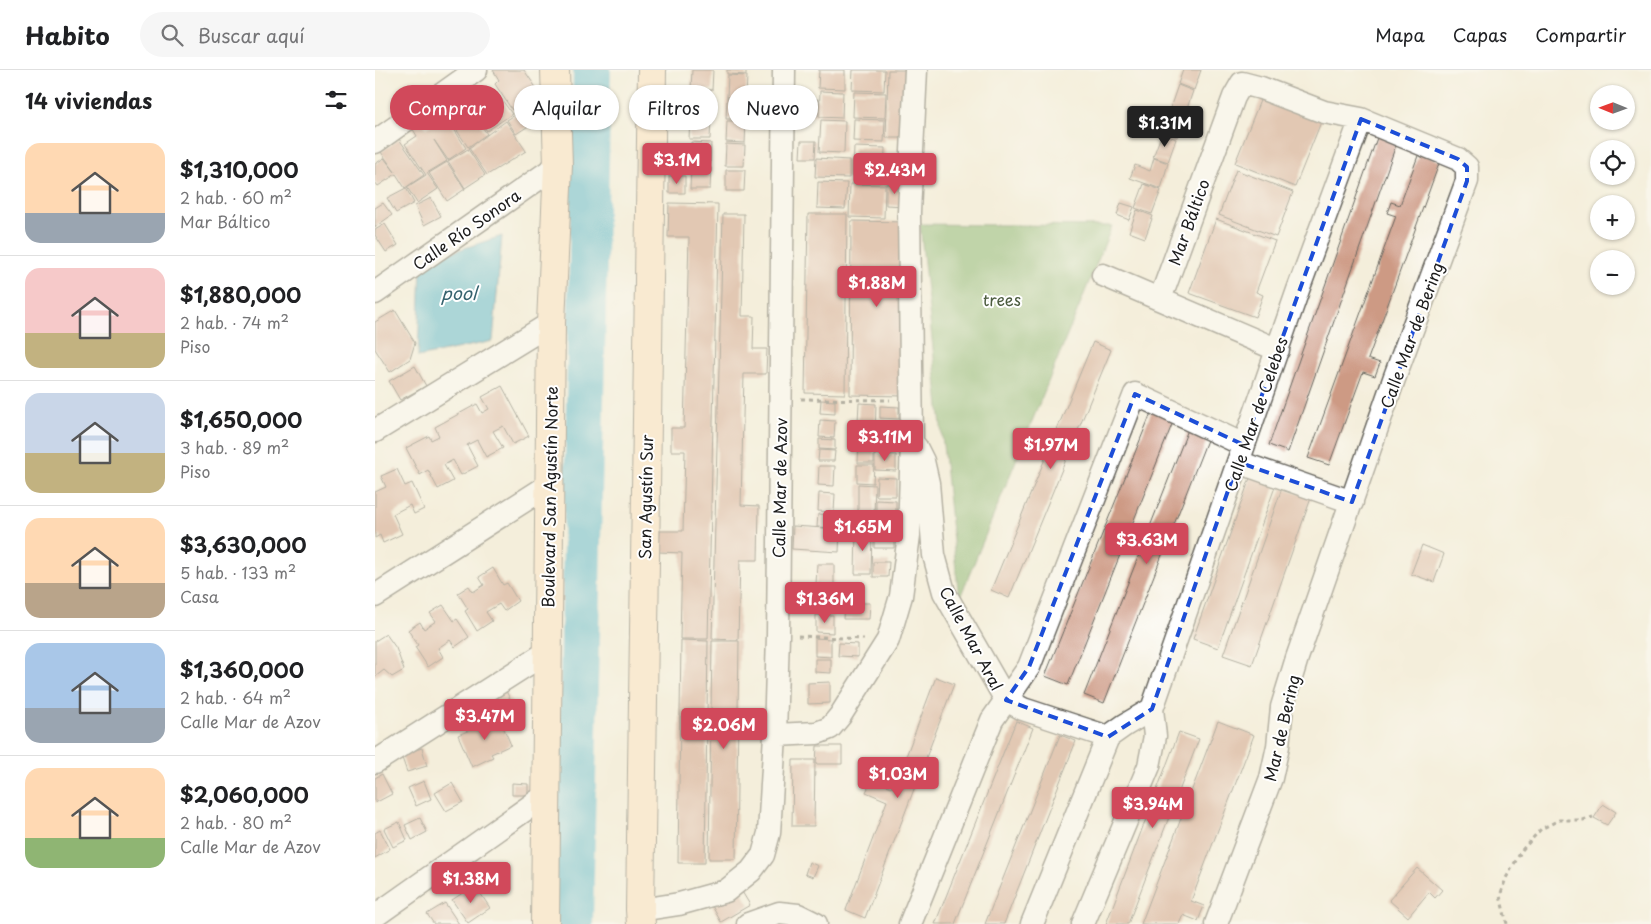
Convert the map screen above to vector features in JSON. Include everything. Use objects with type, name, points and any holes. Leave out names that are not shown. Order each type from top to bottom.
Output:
[{"type":"main road","name":"Boulevard San Agustín Norte","points":[[545,924],[551,323],[558,165],[555,70]]},
{"type":"main road","name":"San Agustín Sur","points":[[641,917],[652,70]]},
{"type":"street","points":[[375,142],[476,70]]},
{"type":"street","name":"Calle Mar de Azov","points":[[641,917],[726,891],[751,871],[763,856],[769,833],[778,635],[784,70]]},
{"type":"street","points":[[775,734],[817,733],[831,728],[888,640],[901,596],[909,534],[912,440],[909,212],[916,70]]},
{"type":"street","name":"Mar Báltico","points":[[1159,298],[1234,97],[1242,83],[1261,88],[1324,112],[1361,119],[1458,158],[1467,167]]},
{"type":"street","name":"Calle Mar de Celebes","points":[[1083,924],[1149,766],[1155,736],[1152,709],[1298,290],[1361,119]]},
{"type":"street","name":"Calle Río Sonora","points":[[375,293],[558,165]]},
{"type":"street","name":"Calle Mar de Bering","points":[[1352,502],[1394,379],[1467,181],[1467,167]]},
{"type":"street","points":[[1103,275],[1277,350]]},
{"type":"street","points":[[375,431],[551,323]]},
{"type":"street","points":[[910,924],[992,720],[1029,667],[1135,394],[1241,453],[1352,502]]},
{"type":"street","name":"Calle Mar Aral","points":[[912,440],[923,461],[928,483],[934,555],[944,592],[1006,700],[1023,709],[1108,737]]},
{"type":"street","points":[[375,596],[549,484]]},
{"type":"street","name":"Mar de Bering","points":[[1216,924],[1271,778],[1278,746],[1282,707],[1297,658],[1352,502]]},
{"type":"street","points":[[375,762],[547,652]]},
{"type":"street","points":[[1032,924],[1108,737],[1152,709]]},
{"type":"street","points":[[375,916],[546,795]]},
{"type":"street","points":[[748,924],[779,913],[798,914],[816,924]]},
{"type":"path","points":[[780,398],[911,400]]},
{"type":"path","points":[[778,635],[888,640]]},
{"type":"path","points":[[1507,924],[1500,896],[1506,878],[1522,850],[1541,829],[1559,820],[1583,820],[1593,817]]},
{"type":"highlighted area","points":[[1361,119],[1458,159],[1467,167],[1467,181],[1352,502],[1238,462],[1152,709],[1108,737],[1006,700],[1029,667],[1135,394],[1244,445]]},
{"type":"green space","name":"trees","points":[[920,224],[1112,226],[959,600],[959,599]]},
{"type":"water","name":"pool","points":[[502,236],[493,341],[418,357],[421,262]]},
{"type":"building","points":[[493,70],[524,70],[534,85],[514,85],[514,109],[512,110],[504,98],[504,85],[495,84],[499,80]]},
{"type":"building","points":[[692,70],[713,70],[712,85],[691,85]]},
{"type":"building","points":[[727,70],[746,70],[746,75],[727,74]]},
{"type":"building","points":[[819,70],[845,70],[845,89],[818,88]]},
{"type":"building","points":[[853,70],[885,70],[884,91],[852,90]]},
{"type":"building","points":[[888,70],[907,70],[904,138],[886,138]]},
{"type":"building","points":[[1183,70],[1201,70],[1194,90],[1178,84]]},
{"type":"building","points":[[728,75],[747,76],[747,85],[728,85],[727,97]]},
{"type":"building","points":[[1178,85],[1193,91],[1184,117],[1169,111]]},
{"type":"building","points":[[820,91],[843,92],[842,118],[819,117]]},
{"type":"building","points":[[854,92],[886,93],[885,118],[853,117]]},
{"type":"building","points":[[1263,93],[1323,117],[1295,187],[1235,163]]},
{"type":"building","points":[[727,97],[728,97],[728,119],[726,119]]},
{"type":"building","points":[[504,103],[512,114],[504,119]]},
{"type":"building","points":[[1169,112],[1183,118],[1177,137],[1162,132]]},
{"type":"building","points":[[514,116],[514,130],[522,130],[516,134],[507,120]]},
{"type":"building","points":[[854,119],[885,120],[884,142],[853,141]]},
{"type":"building","points":[[821,120],[845,121],[844,153],[819,152]]},
{"type":"building","points":[[506,121],[526,151],[487,175],[469,148],[494,130],[504,130],[504,122]]},
{"type":"building","points":[[727,121],[728,130],[746,130],[745,143],[726,142]]},
{"type":"building","points":[[413,130],[455,130],[466,148],[448,160],[434,140],[447,161],[427,173],[438,189],[417,203],[407,187],[426,175],[405,144],[417,136]]},
{"type":"building","points":[[457,130],[484,130],[487,134],[468,147]]},
{"type":"building","points":[[689,130],[710,130],[710,139],[689,139]]},
{"type":"building","points":[[1162,133],[1176,139],[1168,162],[1153,157]]},
{"type":"building","points":[[1378,135],[1397,142],[1288,452],[1269,445]]},
{"type":"building","points":[[399,139],[424,175],[405,188],[396,174],[378,186],[375,182],[375,164],[384,158],[395,172],[381,152]]},
{"type":"building","points":[[801,141],[816,141],[815,158],[800,158]]},
{"type":"building","points":[[691,142],[711,143],[710,164],[690,163]]},
{"type":"building","points":[[726,144],[745,145],[744,166],[725,166]]},
{"type":"building","points":[[854,147],[885,148],[884,178],[853,176]]},
{"type":"building","points":[[468,149],[485,175],[465,188],[448,161]]},
{"type":"building","points":[[1419,153],[1440,161],[1368,359],[1380,363],[1375,376],[1363,372],[1329,465],[1308,458],[1396,216],[1387,213],[1391,202],[1400,205]]},
{"type":"building","points":[[816,158],[849,160],[849,178],[815,177]]},
{"type":"building","points":[[1154,158],[1168,163],[1161,189],[1130,178],[1135,165],[1150,171]]},
{"type":"building","points":[[447,162],[465,189],[447,201],[429,173]]},
{"type":"building","points":[[691,167],[711,168],[710,189],[690,189]]},
{"type":"building","points":[[726,170],[745,170],[744,191],[726,191]]},
{"type":"building","points":[[1236,170],[1293,192],[1276,237],[1219,215]]},
{"type":"building","points":[[669,176],[685,176],[685,193],[669,193]]},
{"type":"building","points":[[818,182],[847,183],[845,209],[817,208]]},
{"type":"building","points":[[850,184],[885,185],[884,218],[849,217]]},
{"type":"building","points":[[886,184],[904,184],[904,206],[886,205]]},
{"type":"building","points":[[1144,184],[1161,190],[1152,214],[1135,208]]},
{"type":"building","points":[[406,188],[414,203],[396,213],[387,198]]},
{"type":"building","points":[[431,198],[441,216],[424,225],[415,206]]},
{"type":"building","points":[[383,203],[392,215],[375,227],[375,208]]},
{"type":"building","points":[[669,203],[718,204],[708,639],[680,639],[682,553],[659,552],[660,531],[683,531],[685,451],[671,451],[671,428],[684,428],[689,237],[668,237]]},
{"type":"building","points":[[1121,203],[1134,207],[1129,220],[1117,215]]},
{"type":"building","points":[[1137,210],[1153,216],[1145,238],[1129,232]]},
{"type":"building","points":[[723,214],[744,214],[742,316],[754,316],[753,349],[767,349],[766,374],[744,374],[741,505],[759,506],[758,560],[740,560],[738,640],[712,639]]},
{"type":"building","points":[[808,214],[847,214],[845,394],[805,393]]},
{"type":"building","points":[[1216,219],[1275,241],[1256,292],[1263,295],[1255,317],[1189,293]]},
{"type":"building","points":[[851,221],[905,222],[904,396],[850,395]]},
{"type":"building","points":[[385,224],[398,245],[386,252],[375,235],[375,230]]},
{"type":"building","points":[[395,310],[415,343],[410,359],[390,372],[375,349],[375,322]]},
{"type":"building","points":[[1093,342],[1111,350],[1009,598],[991,590]]},
{"type":"building","points":[[415,366],[426,386],[400,400],[389,381]]},
{"type":"building","points":[[502,386],[529,436],[513,444],[503,426],[493,431],[503,448],[486,457],[477,440],[467,445],[478,466],[461,475],[453,460],[444,465],[453,481],[438,489],[428,470],[420,475],[406,448],[429,436],[431,440],[439,436],[435,427],[477,404],[482,413],[489,409],[482,397]]},
{"type":"building","points":[[821,400],[835,401],[835,414],[820,413]]},
{"type":"building","points":[[859,403],[876,404],[875,440],[857,439]]},
{"type":"building","points":[[880,406],[899,407],[899,419],[880,418]]},
{"type":"building","points":[[1153,408],[1175,417],[1068,685],[1045,676]]},
{"type":"building","points":[[820,420],[835,421],[834,438],[819,437]]},
{"type":"building","points":[[878,426],[897,427],[897,440],[877,439]]},
{"type":"building","points":[[1189,427],[1209,435],[1104,703],[1084,695]]},
{"type":"building","points":[[819,439],[835,440],[835,450],[819,449]]},
{"type":"building","points":[[859,442],[874,443],[874,463],[858,463]]},
{"type":"building","points":[[819,450],[835,451],[834,461],[818,461]]},
{"type":"building","points":[[875,454],[896,455],[896,471],[875,470]]},
{"type":"building","points":[[857,465],[874,465],[873,483],[857,482]]},
{"type":"building","points":[[819,466],[835,466],[834,486],[818,485]]},
{"type":"building","points":[[397,469],[405,486],[412,483],[424,509],[414,514],[410,505],[393,514],[402,534],[383,543],[380,535],[375,538],[375,492],[386,487],[381,476]]},
{"type":"building","points":[[1251,475],[1276,484],[1218,648],[1193,639]]},
{"type":"building","points":[[877,477],[896,478],[896,496],[876,496]]},
{"type":"building","points":[[858,484],[875,485],[874,515],[858,515]]},
{"type":"building","points":[[1282,488],[1311,498],[1252,665],[1223,655]]},
{"type":"building","points":[[819,493],[835,494],[834,512],[818,511]]},
{"type":"building","points":[[876,500],[896,501],[896,517],[876,517]]},
{"type":"building","points":[[818,514],[833,515],[833,528],[817,527]]},
{"type":"building","points":[[793,526],[840,529],[839,552],[792,549]]},
{"type":"building","points":[[856,529],[872,530],[871,574],[855,574]]},
{"type":"building","points":[[874,529],[894,530],[894,548],[874,548]]},
{"type":"building","points":[[1422,545],[1444,554],[1434,582],[1411,574]]},
{"type":"building","points":[[873,562],[889,562],[888,577],[873,577]]},
{"type":"building","points":[[817,564],[834,564],[834,585],[816,584]]},
{"type":"building","points":[[493,568],[503,585],[507,583],[518,601],[504,611],[499,604],[486,612],[492,621],[477,631],[465,611],[468,609],[458,593],[469,586],[473,592],[484,585],[479,577]]},
{"type":"building","points":[[816,590],[834,590],[833,609],[816,609]]},
{"type":"building","points":[[844,603],[870,603],[869,619],[843,619]]},
{"type":"building","points":[[443,605],[454,621],[457,619],[469,637],[455,647],[450,640],[438,648],[443,657],[428,667],[415,647],[418,645],[408,630],[420,622],[424,629],[436,621],[430,613]]},
{"type":"building","points":[[816,615],[833,615],[833,633],[816,632]]},
{"type":"building","points":[[386,634],[396,648],[404,670],[392,677],[384,670],[375,677],[375,641]]},
{"type":"building","points":[[815,638],[831,639],[831,657],[815,656]]},
{"type":"building","points":[[681,640],[708,641],[705,863],[678,863]]},
{"type":"building","points":[[712,641],[739,641],[736,859],[709,859]]},
{"type":"building","points":[[839,643],[858,644],[858,657],[838,656]]},
{"type":"building","points":[[815,659],[831,659],[831,673],[815,672]]},
{"type":"building","points":[[936,677],[954,684],[865,918],[846,910],[887,801],[866,792],[872,780],[894,788]]},
{"type":"building","points":[[830,682],[830,703],[808,704],[808,683]]},
{"type":"building","points":[[506,691],[514,707],[499,714],[492,699]]},
{"type":"building","points":[[498,715],[511,745],[491,754],[493,757],[472,767],[458,735],[480,726],[479,724]]},
{"type":"building","points":[[1016,721],[1033,728],[955,924],[935,924]]},
{"type":"building","points":[[1218,721],[1254,735],[1191,901],[1204,906],[1198,921],[1183,915],[1179,924],[1141,924]]},
{"type":"building","points":[[1179,732],[1199,739],[1128,924],[1106,924]]},
{"type":"building","points":[[1060,735],[1076,741],[1004,924],[985,924]]},
{"type":"building","points":[[817,746],[842,746],[842,764],[816,764]]},
{"type":"building","points":[[422,748],[427,766],[407,772],[401,755]]},
{"type":"building","points":[[793,760],[815,760],[814,826],[792,826]]},
{"type":"building","points":[[382,774],[392,794],[375,803],[375,778]]},
{"type":"building","points":[[424,781],[431,799],[416,806],[408,788]]},
{"type":"building","points":[[452,783],[463,802],[446,811],[435,793]]},
{"type":"building","points":[[512,783],[528,784],[528,795],[512,795]]},
{"type":"building","points":[[1603,804],[1616,812],[1607,825],[1594,818]]},
{"type":"building","points":[[420,818],[427,832],[412,840],[405,825]]},
{"type":"building","points":[[399,822],[407,840],[393,847],[384,829]]},
{"type":"building","points":[[380,830],[390,849],[375,858],[375,833]]},
{"type":"building","points":[[809,862],[818,866],[813,877],[805,874]]},
{"type":"building","points":[[1417,868],[1442,890],[1435,898],[1429,892],[1408,917],[1389,900]]},
{"type":"building","points":[[475,885],[490,908],[468,923],[452,900]]},
{"type":"building","points":[[741,890],[750,905],[721,922],[712,906]]},
{"type":"building","points":[[445,903],[459,924],[434,924],[427,914]]},
{"type":"waterway","points":[[574,924],[592,70]]}]
